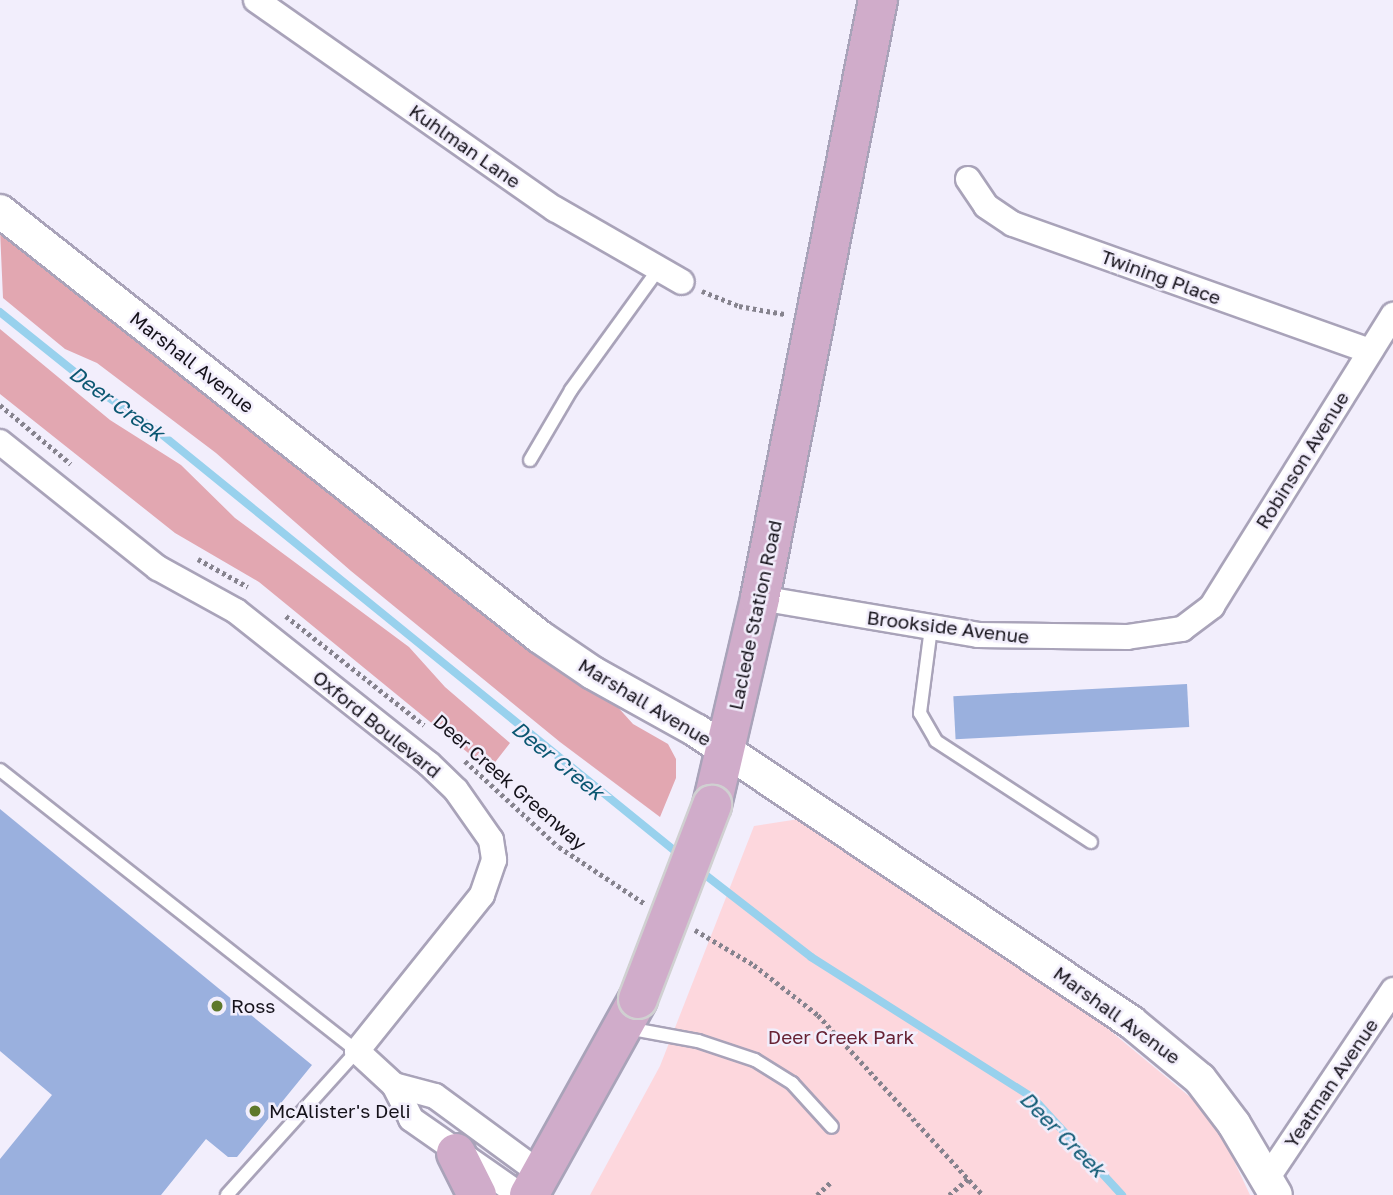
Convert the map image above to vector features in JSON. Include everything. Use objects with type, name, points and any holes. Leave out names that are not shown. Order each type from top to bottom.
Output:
[{"type":"main road","name":"Laclede Station Road","points":[[530,1188],[630,1013],[712,805],[760,598],[812,319],[878,0]]},
{"type":"main road","points":[[456,1153],[477,1195]]},
{"type":"street","name":"Kuhlman Lane","points":[[256,0],[555,209],[682,282]]},
{"type":"street","name":"Twining Place","points":[[968,179],[986,206],[1013,223],[1369,351]]},
{"type":"street","name":"Marshall Avenue","points":[[0,211],[540,636],[726,751],[1075,983],[1176,1057],[1200,1079],[1272,1186]]},
{"type":"street","name":"Robinson Avenue","points":[[1212,606],[1393,315]]},
{"type":"street","name":"Oxford Boulevard","points":[[0,442],[158,568],[236,611],[429,764],[456,790],[491,840],[494,860],[482,895],[357,1051]]},
{"type":"street","name":"Brookside Avenue","points":[[760,598],[930,628],[1043,639],[1127,637],[1182,629],[1212,606]]},
{"type":"street","name":"Yeatman Avenue","points":[[1272,1186],[1390,999]]},
{"type":"street","points":[[357,1051],[394,1085],[411,1119],[456,1153],[530,1188]]},
{"type":"street","points":[[394,1085],[435,1096],[530,1188]]},
{"type":"lane","points":[[530,460],[571,390],[658,270]]},
{"type":"lane","points":[[930,628],[920,713],[936,741],[1091,842]]},
{"type":"lane","points":[[0,770],[357,1051],[227,1195]]},
{"type":"lane","points":[[630,1013],[698,1041],[755,1060],[792,1083],[832,1127]]},
{"type":"path","points":[[682,282],[739,306],[812,319]]},
{"type":"path","points":[[0,405],[79,470]]},
{"type":"path","points":[[190,555],[250,588]]},
{"type":"path","name":"Deer Creek Greenway","points":[[281,612],[428,729]]},
{"type":"path","name":"Deer Creek Greenway","points":[[458,755],[559,847],[600,878],[654,909]]},
{"type":"path","points":[[691,928],[746,959],[818,1015],[984,1195]]},
{"type":"path","points":[[949,1195],[969,1178]]},
{"type":"path","points":[[817,1195],[830,1183]]},
{"type":"green space","name":"Deer Creek Park","points":[[799,819],[1078,1004],[1213,1116],[1250,1195],[590,1195],[660,1066],[754,826]]},
{"type":"shaded area","points":[[0,230],[615,704],[633,724],[668,744],[676,759],[676,778],[660,817],[560,742],[351,571],[216,453],[97,363],[65,349],[3,298]]},
{"type":"shaded area","points":[[0,329],[110,420],[181,465],[235,518],[409,647],[445,687],[510,743],[489,770],[259,582],[175,533],[0,394]]},
{"type":"building","points":[[1187,684],[1189,727],[956,739],[953,696]]},
{"type":"building","points":[[0,809],[312,1065],[237,1157],[228,1157],[206,1139],[161,1195],[0,1195],[0,1159],[52,1095],[0,1051]]},
{"type":"waterway","name":"Deer Creek","points":[[0,312],[92,386],[160,433],[681,856]]},
{"type":"waterway","name":"Deer Creek","points":[[699,870],[811,957],[1033,1098],[1122,1195]]},
{"type":"place","name":"Ross","points":[[217,1006]]},
{"type":"place","name":"McAlister's Deli","points":[[255,1111]]}]
